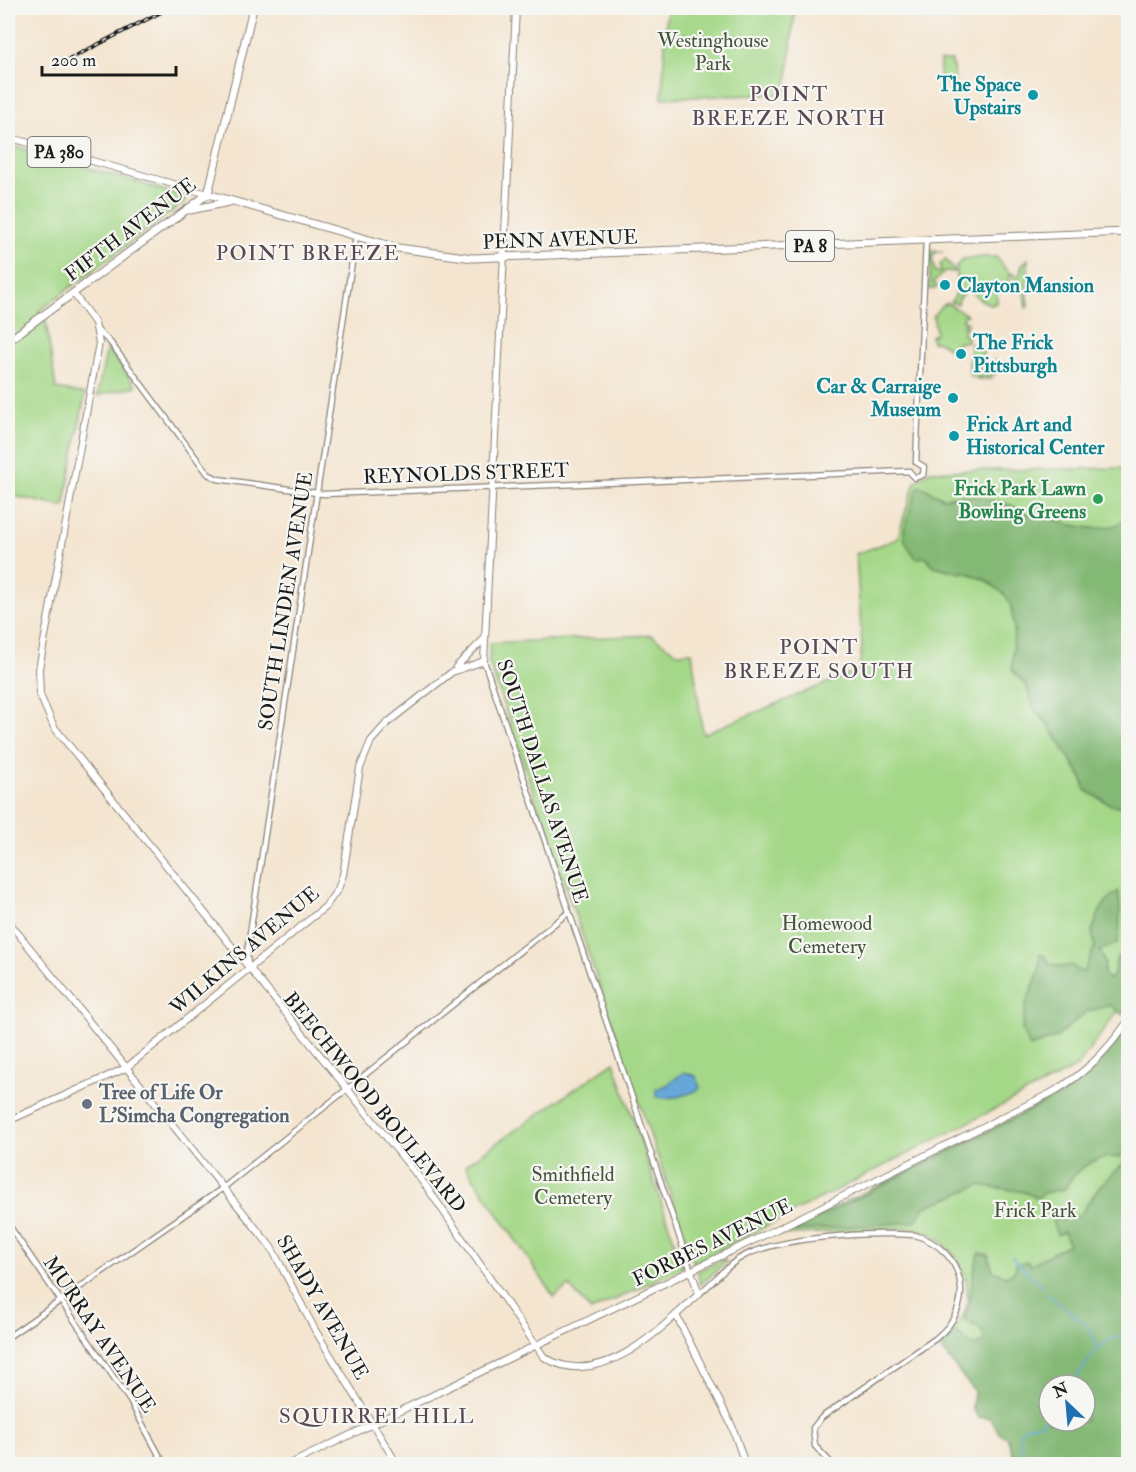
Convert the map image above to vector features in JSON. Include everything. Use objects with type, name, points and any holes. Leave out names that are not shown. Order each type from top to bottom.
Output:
[{"type":"highway","name":"FIFTH AVENUE","points":[[8,341],[208,194],[252,8]]},
{"type":"highway","name":"PENN AVENUE","points":[[208,194],[356,236],[433,255],[504,258],[1128,232]]},
{"type":"highway","points":[[182,213],[234,202]]},
{"type":"main road","name":"SOUTH DALLAS AVENUE","points":[[484,661],[516,8]]},
{"type":"main road","name":"PENN AVENUE","points":[[8,137],[208,194]]},
{"type":"main road","points":[[73,293],[98,331]]},
{"type":"main road","name":"BEECHWOOD BOULEVARD","points":[[98,331],[99,348],[39,669],[40,695],[54,727],[426,1186],[544,1357],[566,1368],[594,1366],[647,1340],[699,1294]]},
{"type":"main road","points":[[452,672],[485,638]]},
{"type":"main road","name":"WILKINS AVENUE","points":[[8,1121],[126,1068],[329,903],[343,875],[360,768],[367,747],[379,730],[452,672],[484,661]]},
{"type":"main road","name":"SHADY AVENUE","points":[[8,921],[271,1247],[315,1330],[397,1464]]},
{"type":"main road","name":"FORBES AVENUE","points":[[290,1464],[691,1271],[1071,1082],[1101,1056],[1128,1021]]},
{"type":"main road","name":"SOUTH DALLAS AVENUE","points":[[691,1271],[699,1294]]},
{"type":"main road","points":[[676,1315],[732,1426],[745,1464]]},
{"type":"street","name":"SOUTH LINDEN AVENUE","points":[[249,970],[247,953],[356,236]]},
{"type":"street","points":[[916,462],[926,241]]},
{"type":"street","name":"REYNOLDS STREET","points":[[98,331],[110,342],[208,474],[218,479],[317,494],[909,471]]},
{"type":"street","points":[[916,462],[924,467],[923,475],[915,478],[909,471],[910,465],[916,462]]},
{"type":"street","name":"SOUTH DALLAS AVENUE","points":[[484,661],[691,1271]]},
{"type":"street","points":[[8,1337],[223,1188],[568,912]]},
{"type":"street","name":"MURRAY AVENUE","points":[[8,1224],[130,1401],[164,1464]]},
{"type":"street","name":"BEECHWOOD BOULEVARD","points":[[699,1294],[738,1260],[762,1248],[786,1242],[897,1233],[915,1234],[931,1240],[951,1258],[958,1276],[961,1301],[949,1326],[935,1339],[822,1417],[813,1428],[815,1446],[832,1464]]},
{"type":"green space","name":"Westinghouse Park","points":[[667,8],[795,8],[786,94],[662,98]]},
{"type":"green space","points":[[940,61],[952,61],[955,82],[939,83]]},
{"type":"green space","points":[[8,144],[183,196],[186,201],[39,311],[46,321],[56,389],[85,394],[64,507],[14,496],[8,518]]},
{"type":"green space","points":[[931,251],[943,252],[937,252],[932,257],[935,272],[941,272],[940,265],[945,259],[955,272],[945,271],[933,283],[937,286],[935,289],[929,289]]},
{"type":"green space","points":[[996,257],[1009,273],[1008,284],[996,291],[997,302],[992,305],[979,299],[967,288],[959,298],[958,304],[951,302],[956,294],[956,267],[963,259]]},
{"type":"green space","points":[[1028,259],[1028,306],[1026,308],[1023,285],[1016,284],[1010,275],[1011,273],[1019,277],[1022,265]]},
{"type":"green space","points":[[947,303],[967,315],[963,320],[968,323],[962,325],[967,327],[963,330],[963,335],[967,335],[967,341],[956,343],[952,350],[937,341],[932,342],[931,336],[936,333],[933,316],[940,307]]},
{"type":"green space","points":[[970,344],[984,352],[979,360],[979,370],[991,370],[995,359],[995,375],[986,376],[993,379],[976,379],[983,377],[972,377],[969,373]]},
{"type":"green space","points":[[107,348],[136,386],[97,396]]},
{"type":"green space","name":"Homewood Cemetery","points":[[1128,468],[1128,997],[1077,1067],[694,1263],[489,662],[490,643],[651,635],[677,653],[692,652],[703,734],[859,670],[862,645],[856,554],[897,539],[915,482],[930,471]]},
{"type":"green space","points":[[921,486],[943,498],[962,495],[983,498],[1011,505],[1029,515],[1037,510],[1057,521],[1083,527],[1109,527],[1128,517],[1128,807],[1111,805],[1085,790],[1082,778],[1048,724],[1035,711],[1026,685],[1012,670],[1014,628],[1011,606],[1005,595],[986,580],[965,572],[960,573],[934,566],[926,557],[916,558],[909,548],[904,538],[904,530],[918,487]]},
{"type":"green space","points":[[1118,891],[1120,916],[1118,942],[1100,951],[1105,964],[1104,975],[1108,979],[1113,977],[1117,957],[1121,957],[1128,949],[1128,1007],[1123,1015],[1110,1005],[1086,1012],[1057,1037],[1030,1047],[1022,1029],[1026,1004],[1039,971],[1040,954],[1045,956],[1050,964],[1062,967],[1071,965],[1083,973],[1095,946],[1092,932],[1098,915],[1108,900]]},
{"type":"green space","name":"Frick Park","points":[[1128,1026],[1128,1464],[1025,1454],[970,1380],[939,1344],[953,1331],[964,1315],[967,1289],[960,1265],[945,1244],[935,1237],[911,1228],[779,1235],[1086,1081]]},
{"type":"green space","points":[[1128,1029],[1128,1150],[1119,1158],[1103,1158],[1088,1164],[1074,1175],[1065,1189],[1044,1193],[1038,1198],[1024,1192],[980,1185],[925,1207],[915,1222],[793,1231],[1068,1091],[1086,1078]]},
{"type":"green space","name":"Smithfield Cemetery","points":[[614,1062],[683,1267],[591,1311],[569,1286],[554,1297],[465,1165]]},
{"type":"green space","points":[[1128,1159],[1128,1464],[1009,1464],[1015,1459],[1007,1437],[1000,1434],[990,1418],[978,1417],[972,1408],[974,1391],[939,1346],[956,1332],[975,1346],[985,1341],[981,1330],[964,1319],[975,1265],[980,1253],[988,1255],[993,1271],[1006,1276],[1015,1271],[1016,1264],[1027,1261],[1030,1265],[1069,1244],[1064,1232],[1057,1235],[1052,1221],[1080,1215],[1099,1187]]},
{"type":"green space","points":[[724,1259],[726,1262],[700,1285],[698,1271]]},
{"type":"water","points":[[684,1072],[696,1076],[700,1088],[678,1097],[656,1096],[656,1089],[667,1085]]},
{"type":"waterway","points":[[1012,1256],[1043,1288]]},
{"type":"waterway","points":[[1047,1294],[1089,1327],[1097,1347]]},
{"type":"waterway","points":[[1079,1373],[1103,1344],[1118,1338],[1128,1338]]},
{"type":"waterway","points":[[1023,1464],[1020,1432],[1027,1426],[1037,1424]]},
{"type":"railway","points":[[56,66],[169,8]]},
{"type":"place","name":"The Space Upstairs","points":[[1033,95]]},
{"type":"place","name":"Clayton Mansion","points":[[945,285]]},
{"type":"place","name":"The Frick Pittsburgh","points":[[961,354]]},
{"type":"place","name":"Car & Carraige Museum","points":[[953,398]]},
{"type":"place","name":"Frick Art and Historical Center","points":[[954,436]]},
{"type":"place","name":"Frick Park Lawn Bowling Greens","points":[[1098,499]]},
{"type":"place","name":"Tree of Life Or L'Simcha Congregation","points":[[87,1104]]},
{"type":"district","name":"POINT BREEZE NORTH","points":[[789,106]]},
{"type":"district","name":"POINT BREEZE","points":[[308,253]]},
{"type":"district","name":"POINT BREEZE SOUTH","points":[[819,659]]},
{"type":"district","name":"SQUIRREL HILL","points":[[377,1416]]}]
